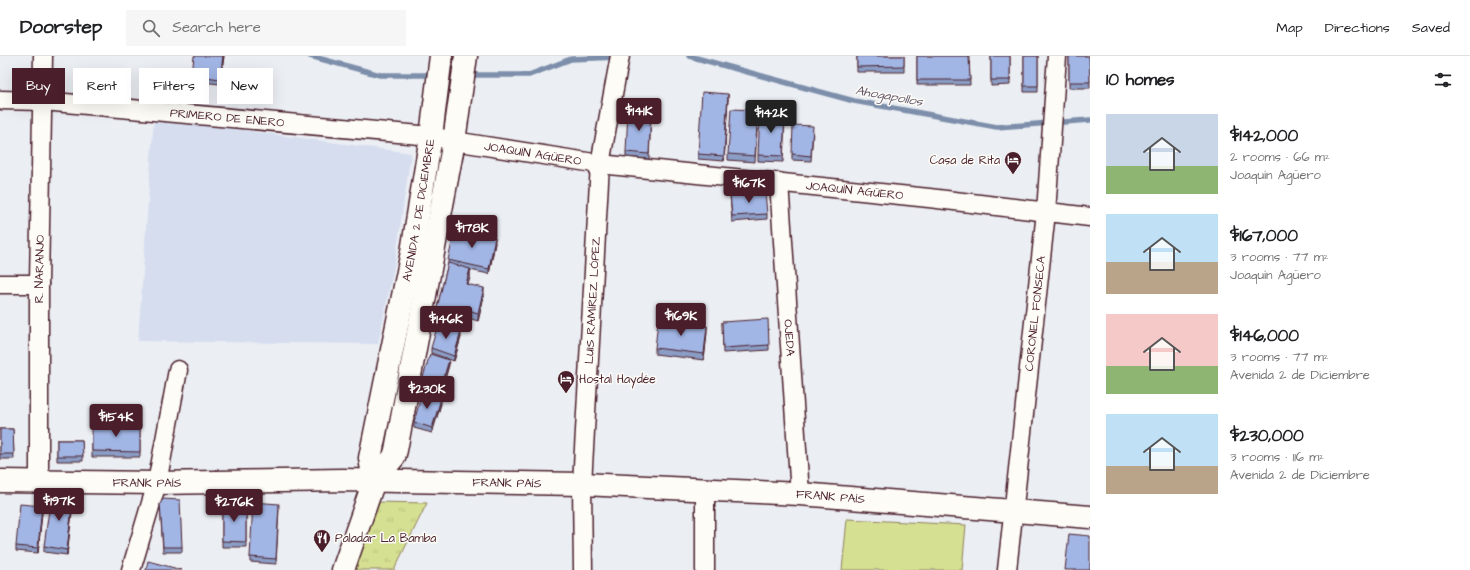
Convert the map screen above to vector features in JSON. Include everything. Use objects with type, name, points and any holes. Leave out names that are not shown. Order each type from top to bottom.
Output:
[{"type":"main road","name":"AVENIDA 2 DE DICIEMBRE","points":[[374,481],[370,458],[412,252],[432,130],[442,56]]},
{"type":"main road","name":"AVENIDA 2 DE DICIEMBRE","points":[[343,570],[374,481],[394,457],[433,257],[455,134],[466,56]]},
{"type":"main road","points":[[394,457],[398,470],[405,481]]},
{"type":"main road","points":[[342,480],[361,472],[370,458]]},
{"type":"main road","name":"FRANK PAÍS","points":[[0,481],[157,483],[342,480],[582,484],[800,494],[1090,517]]},
{"type":"street","name":"R. NARANJO","points":[[43,56],[43,68]]},
{"type":"street","name":"CORONEL FONSECA","points":[[1007,570],[1046,212],[1057,56]]},
{"type":"street","name":"LUIS RAMÍREZ LÓPEZ","points":[[583,570],[582,484],[600,164],[619,61]]},
{"type":"street","name":"PRIMERO DE ENERO","points":[[0,100],[12,100]]},
{"type":"street","name":"PRIMERO DE ENERO","points":[[65,103],[432,130],[455,134]]},
{"type":"street","name":"R. NARANJO","points":[[39,482],[39,284],[43,104]]},
{"type":"street","name":"JOAQUÍN AGÜERO","points":[[455,134],[600,164],[779,182],[1090,217]]},
{"type":"street","name":"OJEDA","points":[[779,182],[800,494]]},
{"type":"street","points":[[0,284],[39,284]]},
{"type":"street","points":[[131,570],[157,483],[178,370]]},
{"type":"street","points":[[705,489],[705,570]]},
{"type":"shaded area","points":[[154,118],[411,153],[395,262],[378,344],[138,341]]},
{"type":"green space","points":[[375,502],[427,503],[394,570],[354,570]]},
{"type":"green space","points":[[847,519],[966,525],[962,570],[842,570]]},
{"type":"building","points":[[194,56],[223,56],[221,68],[217,68],[217,79],[209,77],[209,68],[193,68]]},
{"type":"building","points":[[857,56],[904,56],[904,66],[857,67]]},
{"type":"building","points":[[917,56],[969,56],[970,80],[917,80]]},
{"type":"building","points":[[991,56],[1010,56],[1010,80],[991,80]]},
{"type":"building","points":[[1024,56],[1038,56],[1038,86],[1024,86]]},
{"type":"building","points":[[1069,56],[1089,56],[1090,82],[1069,82]]},
{"type":"building","points":[[702,92],[728,94],[724,156],[698,154]]},
{"type":"building","points":[[731,109],[758,110],[755,156],[728,154]]},
{"type":"building","points":[[628,110],[651,111],[649,154],[626,152]]},
{"type":"building","points":[[760,112],[785,114],[783,156],[758,155]]},
{"type":"building","points":[[793,125],[813,126],[811,156],[792,154]]},
{"type":"building","points":[[765,191],[767,214],[732,216],[730,194]]},
{"type":"building","points":[[455,229],[495,237],[489,269],[448,260]]},
{"type":"building","points":[[448,263],[470,269],[466,284],[484,288],[478,313],[465,309],[463,319],[436,312]]},
{"type":"building","points":[[768,319],[769,345],[723,348],[722,322]]},
{"type":"building","points":[[658,321],[707,326],[704,354],[655,348]]},
{"type":"building","points":[[438,324],[461,332],[454,356],[431,348]]},
{"type":"building","points":[[430,354],[449,360],[440,390],[421,384]]},
{"type":"building","points":[[422,393],[441,399],[432,428],[414,422]]},
{"type":"building","points":[[92,423],[140,424],[140,452],[92,451]]},
{"type":"building","points":[[0,429],[13,429],[14,454],[0,454]]},
{"type":"building","points":[[57,440],[82,440],[83,456],[57,456]]},
{"type":"building","points":[[51,495],[73,498],[67,550],[44,546]]},
{"type":"building","points":[[163,499],[180,500],[182,547],[163,547],[160,504]]},
{"type":"building","points":[[253,502],[279,504],[276,559],[250,557]]},
{"type":"building","points":[[20,504],[42,506],[38,548],[16,546]]},
{"type":"building","points":[[222,504],[246,504],[246,542],[222,541]]},
{"type":"building","points":[[1069,534],[1090,536],[1090,570],[1065,570]]},
{"type":"building","points":[[148,561],[182,570],[146,570]]},
{"type":"waterway","name":"Ahogapollos","points":[[310,56],[380,75],[435,75]]},
{"type":"waterway","name":"Ahogapollos","points":[[689,56],[854,101],[997,127],[1090,120]]},
{"type":"waterway","name":"Ahogapollos","points":[[468,75],[529,75],[571,59],[618,57]]},
{"type":"place","name":"Casa de Rita","points":[[1013,175]]},
{"type":"place","name":"Hostal Haydée","points":[[566,394]]},
{"type":"place","name":"Paladar La Bamba","points":[[322,553]]}]
